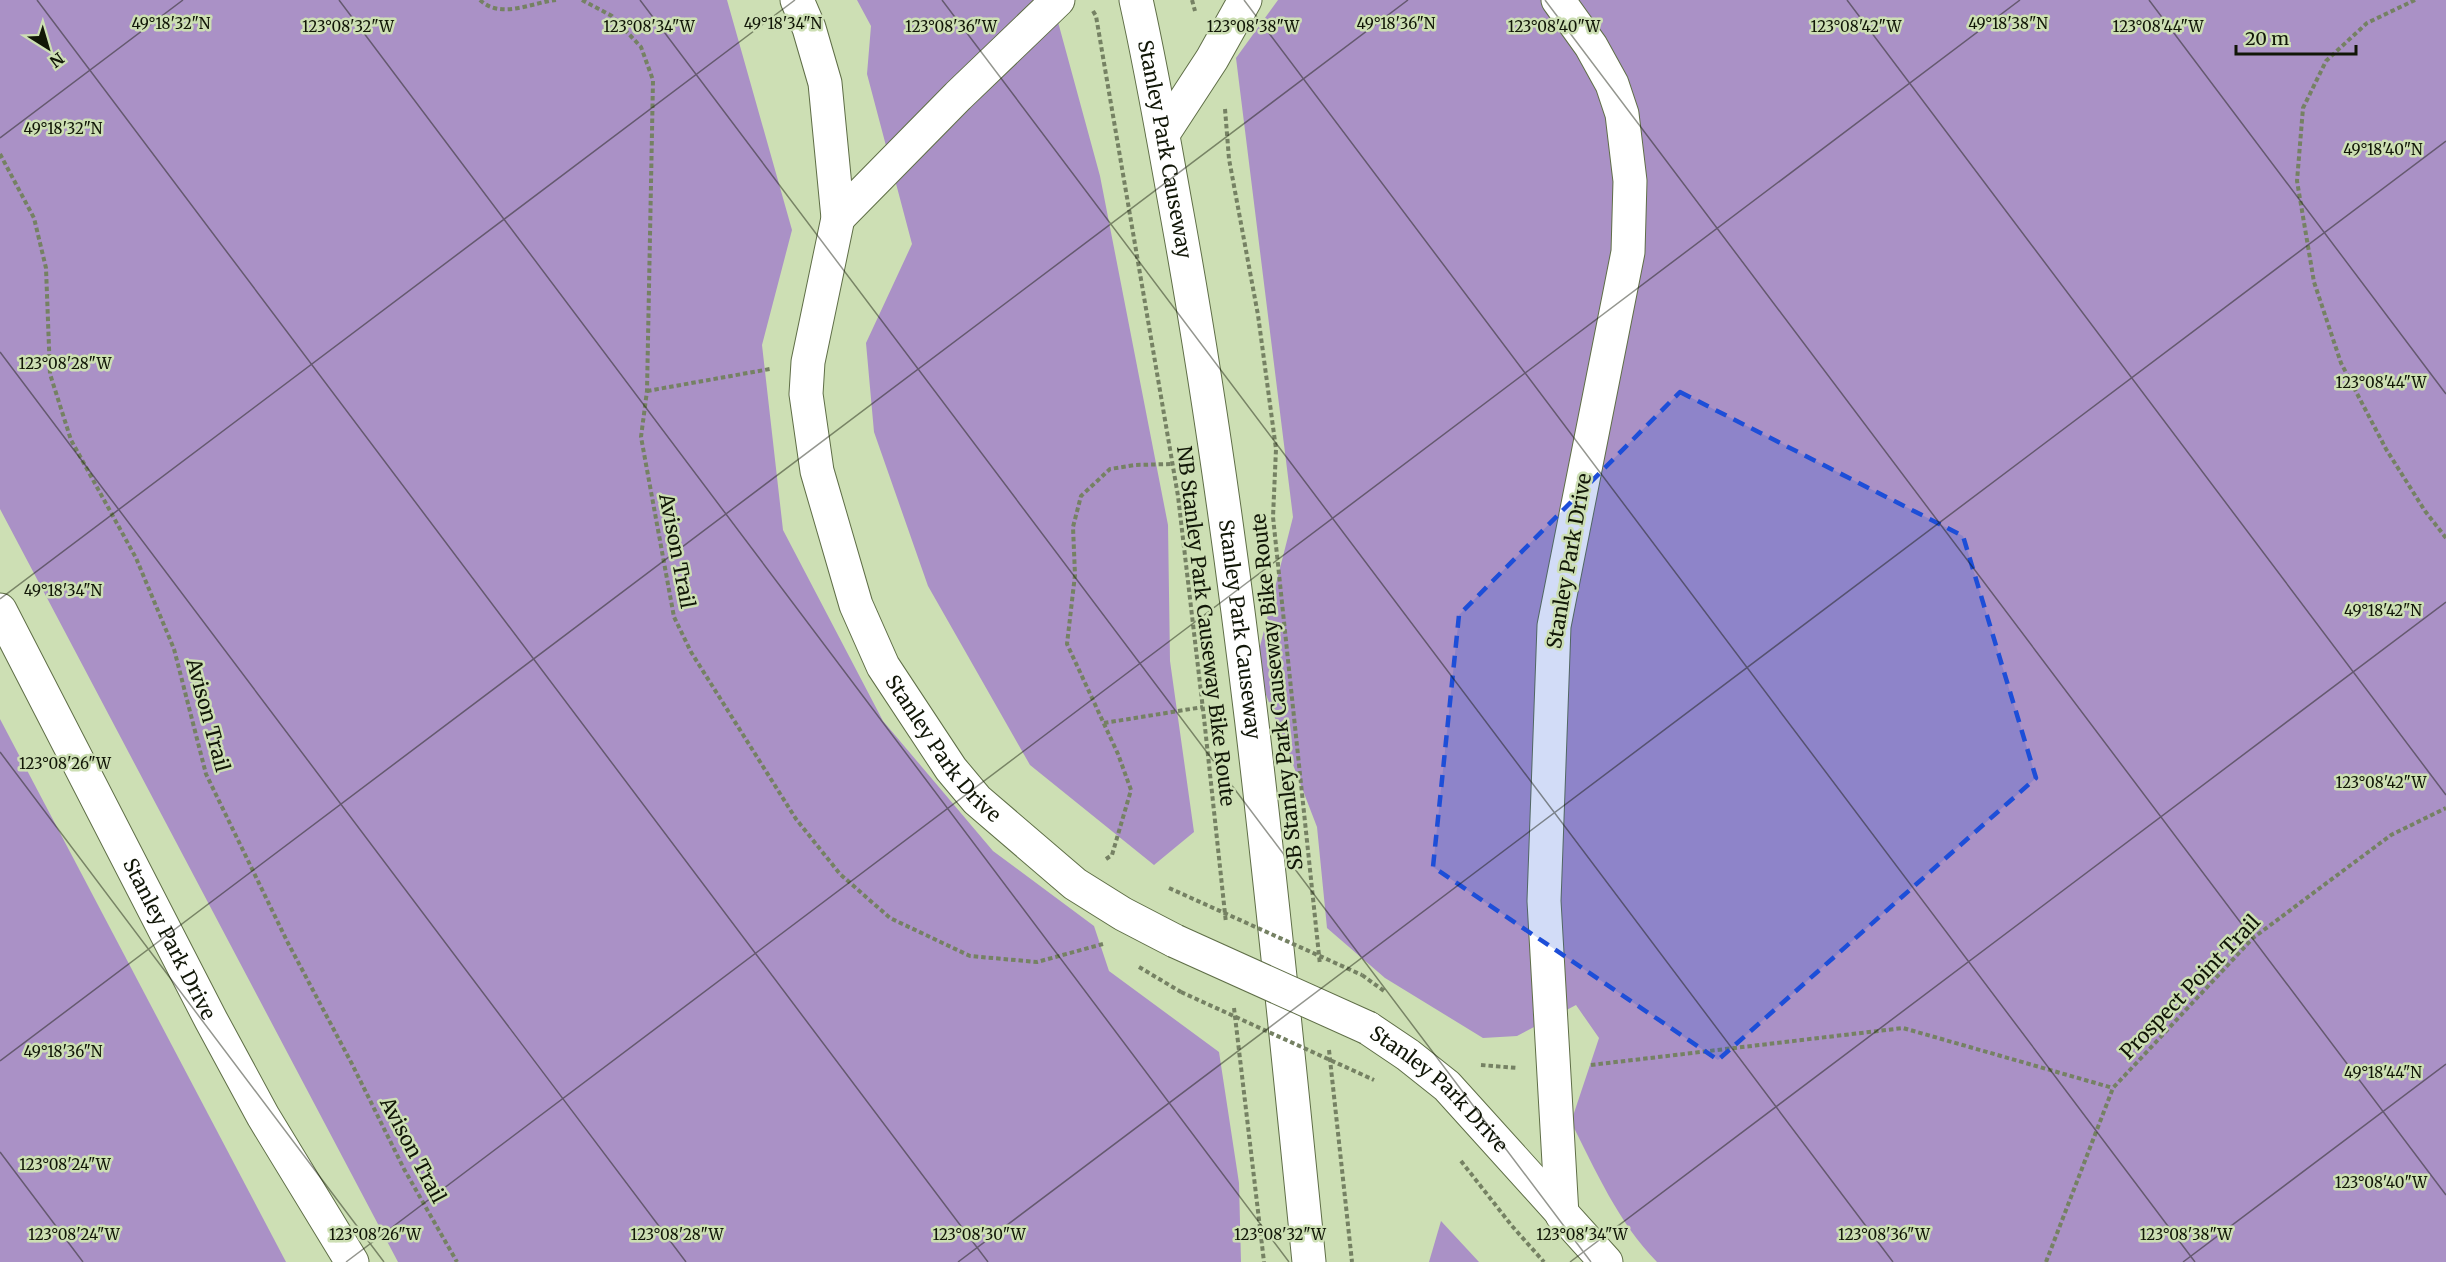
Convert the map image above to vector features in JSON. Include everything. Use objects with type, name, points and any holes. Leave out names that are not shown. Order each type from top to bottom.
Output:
[{"type":"main road","name":"Stanley Park Drive","points":[[797,0],[809,28],[825,83],[838,218],[808,362],[806,394],[817,471],[856,605],[883,666],[951,769],[977,800],[1075,884],[1123,914],[1175,941],[1368,1028],[1408,1054],[1446,1086],[1606,1262]]},
{"type":"main road","points":[[838,218],[958,96],[1058,0]]},
{"type":"main road","name":"Stanley Park Causeway","points":[[1136,0],[1200,338],[1234,566],[1256,753],[1309,1262]]},
{"type":"main road","points":[[1163,134],[1212,59],[1245,0]]},
{"type":"main road","name":"Stanley Park Drive","points":[[1558,0],[1591,46],[1612,84],[1622,114],[1630,181],[1628,252],[1554,626],[1544,901],[1562,1215]]},
{"type":"main road","name":"Stanley Park Drive","points":[[0,610],[211,1020],[263,1116],[352,1262]]},
{"type":"path","points":[[480,0],[507,10],[556,0]]},
{"type":"path","name":"Avison Trail","points":[[582,0],[612,16],[641,46],[653,80],[647,392],[641,437],[674,617],[691,652],[796,819],[840,874],[890,918],[970,956],[1037,962],[1101,946]]},
{"type":"path","points":[[2415,0],[2367,23],[2326,61],[2303,108],[2297,180],[2314,282],[2341,363],[2386,449],[2425,511],[2446,538]]},
{"type":"path","name":"NB Stanley Park Causeway Bike Route","points":[[1091,8],[1096,16],[1172,464],[1203,707],[1226,930]]},
{"type":"path","name":"SB Stanley Park Causeway Bike Route","points":[[1225,105],[1229,159],[1258,315],[1276,449],[1273,517],[1320,969]]},
{"type":"path","name":"Avison Trail","points":[[0,154],[34,218],[46,268],[50,374],[71,440],[136,558],[174,649],[206,774],[288,943],[404,1169],[457,1262]]},
{"type":"path","points":[[647,392],[808,362]]},
{"type":"path","points":[[1075,884],[1112,855],[1131,790],[1104,723],[1067,644],[1075,575],[1073,527],[1081,496],[1110,469],[1135,465],[1172,464]]},
{"type":"path","points":[[1104,723],[1203,707]]},
{"type":"path","name":"Prospect Point Trail","points":[[2046,1262],[2113,1088],[2253,938],[2391,835],[2446,808]]},
{"type":"path","points":[[1169,888],[1362,975],[1390,996]]},
{"type":"path","points":[[1181,992],[1374,1080],[1382,1086]]},
{"type":"path","points":[[1234,1000],[1264,1262]]},
{"type":"path","points":[[1474,1059],[1483,1066],[1552,1069],[1903,1028],[2113,1088]]},
{"type":"path","points":[[1328,1039],[1352,1262]]},
{"type":"path","points":[[1457,1155],[1512,1226],[1544,1262]]},
{"type":"highlighted area","points":[[1680,392],[1963,536],[2036,778],[1718,1060],[1433,867],[1459,615]]},
{"type":"shaded area","points":[[0,0],[727,0],[792,230],[762,345],[783,530],[883,721],[993,851],[1094,926],[1109,971],[1219,1052],[1239,1183],[1241,1262],[398,1262],[0,509]]},
{"type":"shaded area","points":[[857,0],[1052,0],[1100,176],[1168,525],[1170,661],[1194,832],[1154,865],[1030,765],[928,586],[874,432],[866,343],[912,244],[867,74],[871,26]]},
{"type":"shaded area","points":[[1278,0],[2446,0],[2446,1262],[1657,1262],[1643,1247],[1619,1213],[1571,1122],[1599,1038],[1576,1005],[1517,1036],[1483,1038],[1385,978],[1327,928],[1317,827],[1255,666],[1293,517],[1236,58]]},
{"type":"shaded area","points":[[0,719],[286,1262],[0,1262]]},
{"type":"shaded area","points":[[1441,1221],[1479,1262],[1429,1262]]}]
